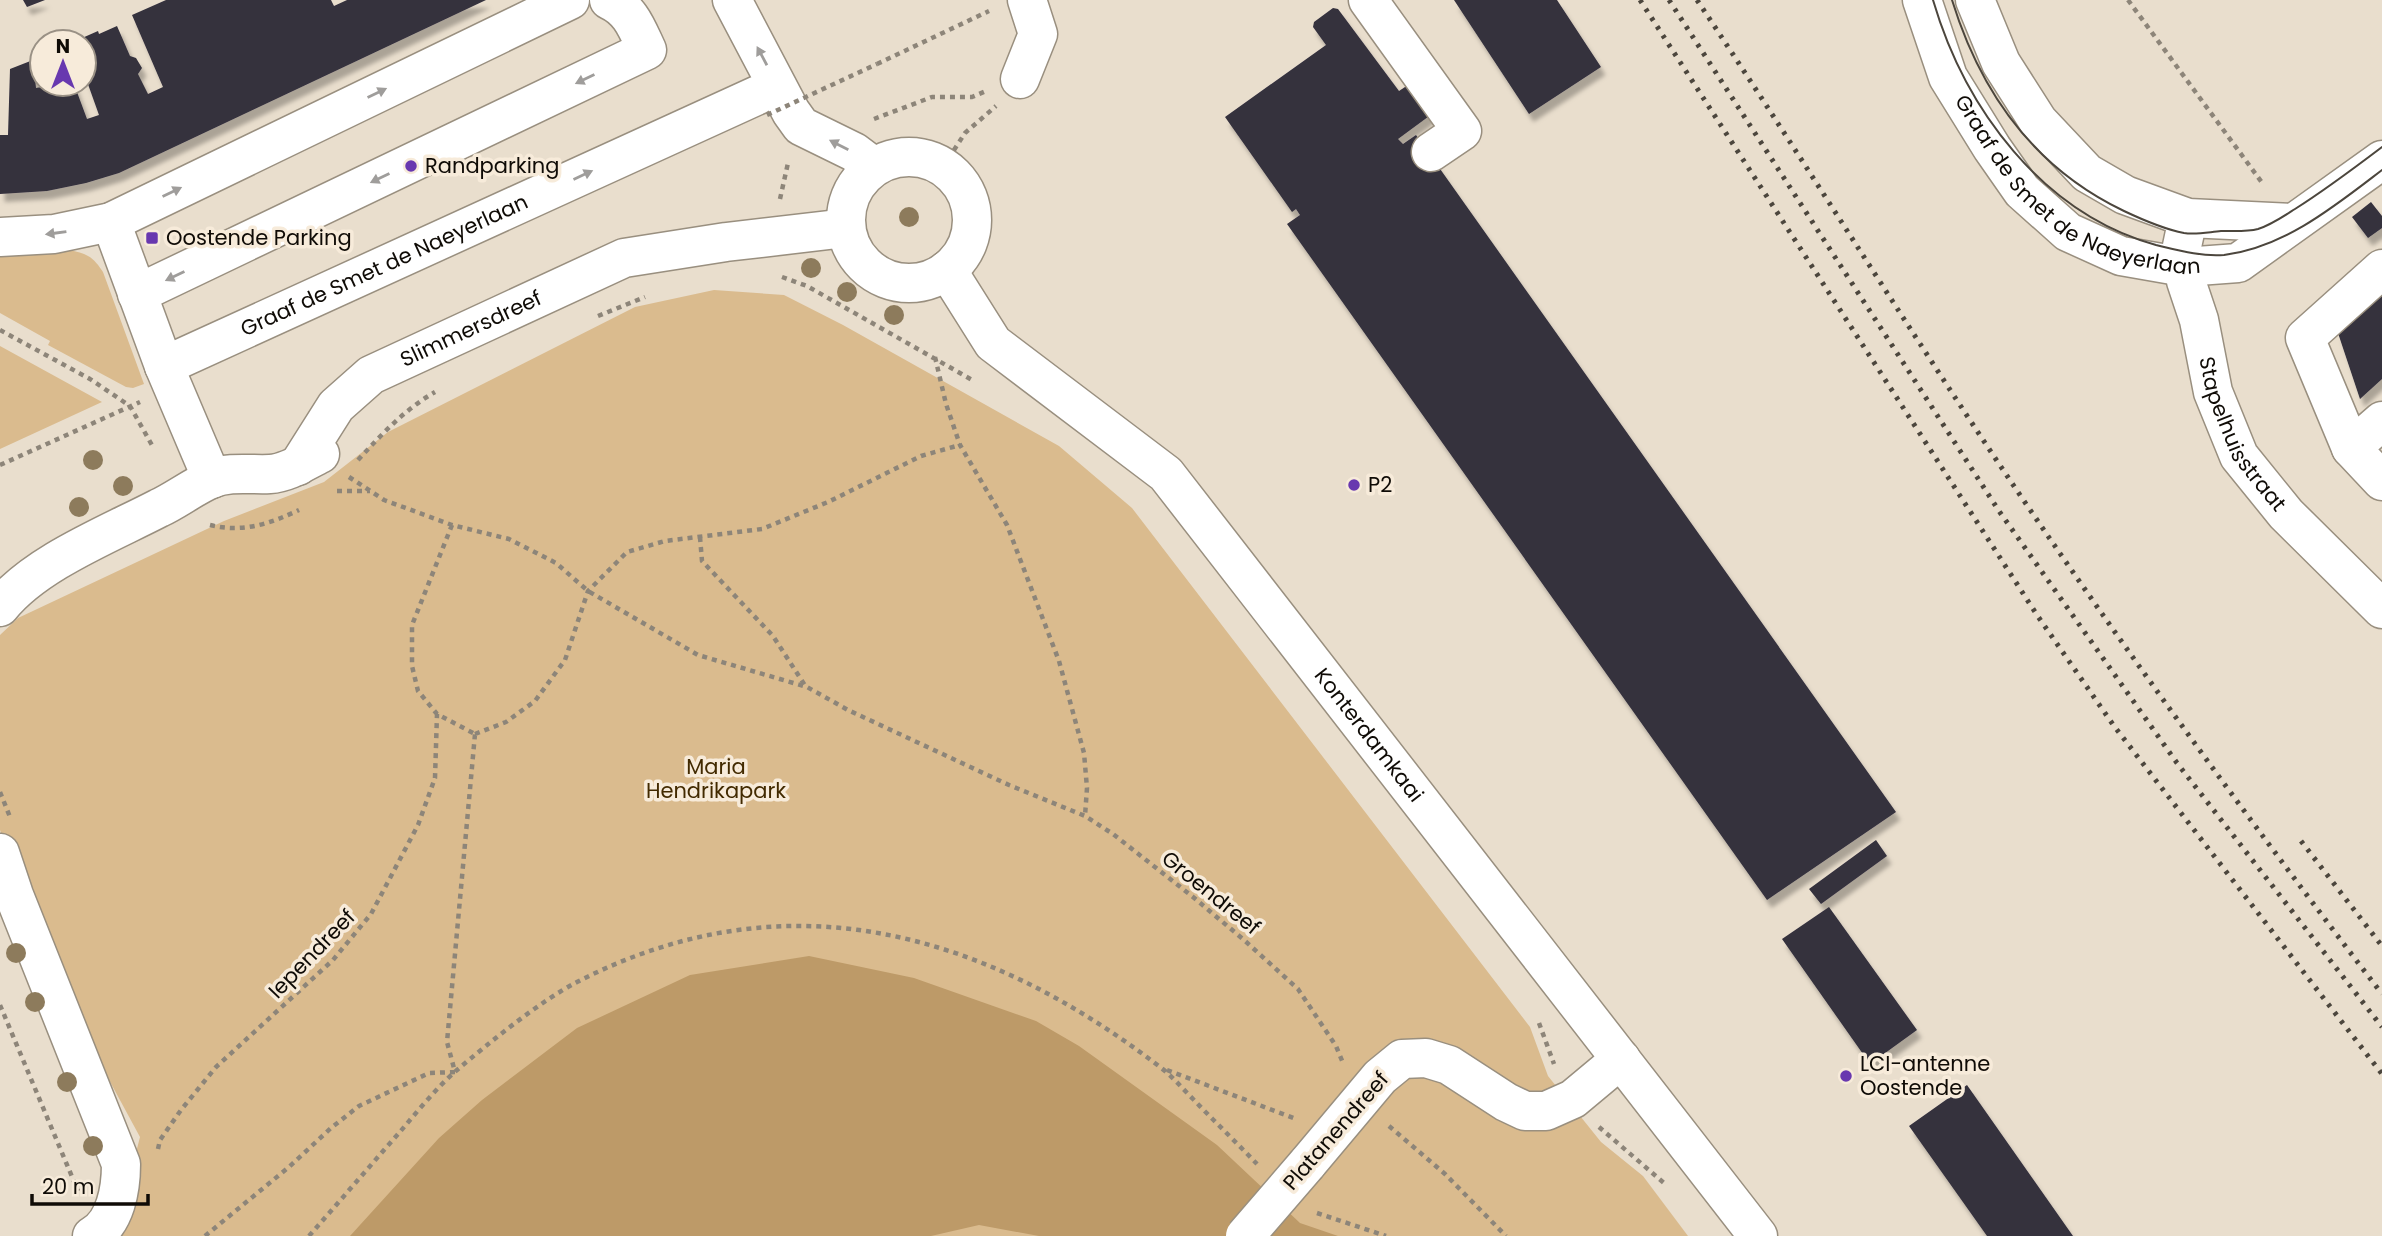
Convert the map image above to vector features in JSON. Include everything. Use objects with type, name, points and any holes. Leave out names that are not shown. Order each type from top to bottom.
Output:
[{"type":"street","points":[[0,237],[54,234],[111,222],[570,0]]},
{"type":"street","points":[[137,294],[647,50],[630,15],[609,0]]},
{"type":"street","points":[[732,0],[791,112],[802,126],[854,152],[874,167]]},
{"type":"street","points":[[1368,0],[1462,131],[1431,152]]},
{"type":"street","name":"Graaf de Smet de Naeyerlaan","points":[[1922,0],[1948,77],[2022,191],[2068,232],[2121,256],[2184,267],[2238,263],[2368,170]]},
{"type":"street","name":"Graaf de Smet de Naeyerlaan","points":[[1975,0],[2001,63],[2038,121],[2087,173],[2125,195],[2188,218],[2292,223]]},
{"type":"street","points":[[1014,3],[1038,34],[1020,79]]},
{"type":"street","name":"Graaf de Smet de Naeyerlaan","points":[[164,366],[763,105]]},
{"type":"street","points":[[896,158],[921,158],[943,167],[960,183],[970,205],[971,229],[963,252],[947,270],[931,279],[912,283],[894,281],[862,262],[852,246],[846,228],[846,214],[849,200],[863,176],[874,167],[896,158]]},
{"type":"street","name":"Stapelhuisstraat","points":[[2188,218],[2181,251],[2186,281],[2199,320],[2213,392],[2239,456],[2286,514],[2382,609]]},
{"type":"street","points":[[111,222],[164,366],[212,479]]},
{"type":"street","name":"Slimmersdreef","points":[[0,607],[10,594],[60,559],[212,479],[239,473],[272,474],[298,466],[338,444],[365,408],[416,352],[624,258],[738,240],[846,228]]},
{"type":"street","points":[[2382,269],[2305,338],[2351,448],[2382,481]]},
{"type":"street","name":"Konterdamkaai","points":[[947,270],[993,343],[1166,474],[1758,1236]]},
{"type":"street","points":[[2351,448],[2382,421]]},
{"type":"street","points":[[0,853],[14,895],[121,1164],[121,1186],[113,1211],[95,1234]]},
{"type":"street","name":"Platanendreef","points":[[1245,1236],[1380,1077],[1402,1059],[1426,1058],[1449,1065],[1506,1102],[1525,1111],[1546,1111],[1573,1099],[1621,1059]]},
{"type":"path","points":[[2128,0],[2292,223]]},
{"type":"path","points":[[763,105],[1014,3]]},
{"type":"path","points":[[863,123],[932,97],[971,97],[1020,79]]},
{"type":"path","points":[[943,167],[965,133],[998,104],[1020,79]]},
{"type":"path","points":[[773,278],[785,277],[807,286],[982,386]]},
{"type":"path","points":[[586,322],[648,296]]},
{"type":"path","points":[[0,330],[90,379],[130,406],[0,465]]},
{"type":"path","points":[[935,357],[946,404],[960,445],[1007,525],[1059,661],[1084,753],[1086,816]]},
{"type":"path","points":[[354,464],[398,417],[436,391]]},
{"type":"path","points":[[452,525],[412,625],[412,666],[418,691],[437,714],[475,734],[506,722],[535,701],[565,660],[589,591],[627,552],[665,541],[762,529],[828,502],[921,456],[960,445]]},
{"type":"path","points":[[345,474],[384,500],[452,525],[509,540],[556,563],[589,591]]},
{"type":"path","points":[[330,491],[371,491]]},
{"type":"path","points":[[207,524],[230,530],[271,523],[302,509]]},
{"type":"path","points":[[700,537],[702,561],[773,636],[807,687]]},
{"type":"path","name":"Groendreef","points":[[589,591],[698,655],[807,687],[858,715],[1009,785],[1086,816],[1113,834],[1244,940],[1298,989],[1336,1046],[1347,1072],[1393,1131],[1445,1174],[1506,1236]]},
{"type":"path","name":"Iependreef","points":[[155,1161],[160,1140],[216,1067],[333,960],[371,914],[418,825],[435,778],[437,714]]},
{"type":"path","points":[[455,1072],[447,1042],[475,734]]},
{"type":"path","points":[[309,1236],[455,1072],[526,1016],[574,984],[626,960],[689,940],[749,929],[800,924],[851,928],[899,936],[996,967],[1054,996],[1163,1068],[1262,1169]]},
{"type":"path","points":[[0,1005],[95,1234]]},
{"type":"path","points":[[1532,1014],[1541,1025],[1546,1045],[1573,1099],[1593,1122],[1665,1184]]},
{"type":"path","points":[[1163,1068],[1334,1133]]},
{"type":"path","points":[[205,1236],[359,1106],[429,1073],[455,1072]]},
{"type":"path","points":[[1309,1210],[1386,1236]]},
{"type":"green space","points":[[0,247],[69,250],[80,252],[94,261],[103,272],[144,384],[133,388],[126,387],[48,345],[50,341],[0,313]]},
{"type":"green space","name":"Maria Hendrikapark","points":[[714,290],[784,295],[843,325],[1059,446],[1132,508],[1530,1027],[1548,1076],[1601,1142],[1643,1176],[1688,1236],[99,1236],[122,1207],[140,1137],[43,958],[0,830],[0,635],[18,618],[224,521],[324,482],[388,432],[635,307]]},
{"type":"green space","points":[[0,346],[102,402],[0,449]]},
{"type":"shaded area","points":[[809,956],[914,978],[1036,1021],[1079,1046],[1217,1145],[1300,1223],[1338,1236],[1039,1236],[979,1225],[931,1236],[350,1236],[439,1138],[482,1100],[577,1028],[690,975]]},
{"type":"building","points":[[23,0],[45,0],[27,7]]},
{"type":"building","points":[[166,0],[331,0],[334,6],[347,0],[486,0],[119,173],[47,191],[0,194],[0,135],[8,135],[10,69],[28,62],[28,98],[79,98],[87,119],[99,115],[93,98],[98,98],[98,31],[99,34],[117,26],[130,56],[136,58],[142,68],[138,74],[148,94],[163,87],[132,15]]},
{"type":"building","points":[[1454,0],[1557,0],[1601,67],[1529,114]]},
{"type":"building","points":[[1333,8],[1338,9],[1399,91],[1414,81],[1436,111],[1398,139],[1403,144],[1416,135],[1896,812],[1767,900],[1287,224],[1300,215],[1296,209],[1292,212],[1225,117],[1326,45],[1313,27],[1314,22]]},
{"type":"building","points":[[2371,202],[2382,216],[2382,228],[2368,238],[2352,217]]},
{"type":"building","points":[[2382,293],[2382,379],[2360,399],[2338,333]]},
{"type":"building","points":[[1876,840],[1887,856],[1821,904],[1809,889]]},
{"type":"building","points":[[1829,907],[1917,1030],[1870,1064],[1782,939]]},
{"type":"building","points":[[1967,1085],[2073,1236],[1987,1236],[1909,1126]]},
{"type":"tram line","points":[[1933,0],[1947,41],[1965,80],[2014,151],[2044,182],[2078,209],[2115,230],[2156,245],[2198,254],[2224,255],[2246,251],[2308,223],[2382,170]]},
{"type":"tram line","points":[[1952,0],[1978,67],[1995,97],[2015,125],[2038,150],[2063,173],[2092,193],[2161,227],[2193,234],[2249,231],[2263,227],[2317,194],[2382,147]]},
{"type":"railway","points":[[1640,0],[2037,615],[2114,726],[2382,1074]]},
{"type":"railway","points":[[1669,0],[1999,511],[2177,763],[2382,1027]]},
{"type":"railway","points":[[1697,0],[2065,561],[2198,748],[2382,994]]},
{"type":"railway","points":[[2301,841],[2382,946]]},
{"type":"place","name":"Randparking","points":[[411,166]]},
{"type":"place","name":"Oostende Parking","points":[[152,238]]},
{"type":"place","name":"P2","points":[[1354,485]]},
{"type":"place","name":"LCI-antenne Oostende","points":[[1846,1076]]}]
